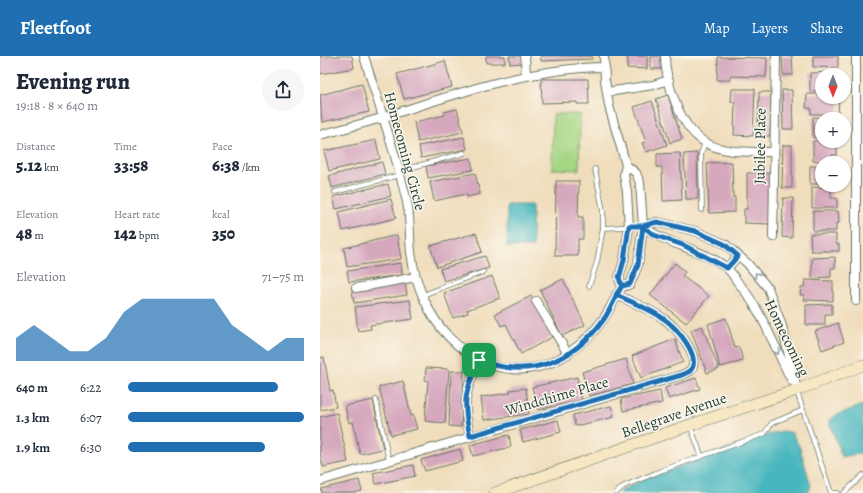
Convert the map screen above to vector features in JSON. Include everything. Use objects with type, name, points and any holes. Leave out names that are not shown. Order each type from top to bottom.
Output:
[{"type":"main road","name":"Bellegrave Avenue","points":[[495,493],[690,425],[797,390],[863,365]]},
{"type":"street","name":"Homecoming Circle","points":[[364,56],[407,198],[411,252],[416,277],[422,295],[434,319],[447,337],[466,353],[479,360],[495,366],[529,369],[547,365],[568,354],[591,334],[605,318],[622,286],[630,284],[638,265],[643,226],[640,183],[636,173],[626,165]]},
{"type":"street","points":[[525,56],[526,75]]},
{"type":"street","name":"Homecoming Circle","points":[[604,56],[607,92],[615,128],[626,165],[624,175],[627,192],[629,226],[624,260],[619,278],[622,286]]},
{"type":"street","points":[[665,56],[665,66],[683,121],[695,136],[722,150],[736,152],[774,152]]},
{"type":"street","name":"Jubilee Place","points":[[773,237],[776,56]]},
{"type":"street","points":[[856,56],[860,119],[860,238],[856,301]]},
{"type":"street","points":[[320,135],[383,118],[454,94],[526,75],[580,67],[605,67]]},
{"type":"street","points":[[607,92],[653,85],[669,80]]},
{"type":"street","name":"Homecoming","points":[[643,226],[657,222],[695,231],[724,244],[747,263],[768,288],[782,326],[797,390]]},
{"type":"street","name":"Homecoming","points":[[643,226],[654,235],[683,245],[727,268],[748,293],[797,390]]},
{"type":"street","points":[[727,268],[738,256]]},
{"type":"street","points":[[356,288],[416,277]]},
{"type":"street","name":"Windchime Place","points":[[320,481],[682,375],[690,371],[693,364],[691,351],[681,335],[665,319],[616,295]]},
{"type":"street","points":[[536,302],[568,354]]},
{"type":"street","points":[[470,436],[466,419],[465,400],[466,392],[479,360]]},
{"type":"lane","points":[[702,210],[701,154],[705,142]]},
{"type":"lane","points":[[335,192],[464,153]]},
{"type":"lane","points":[[589,286],[597,262],[604,228],[603,211],[595,169]]},
{"type":"lane","points":[[604,228],[643,226]]},
{"type":"lane","points":[[422,295],[483,272]]},
{"type":"lane","points":[[797,390],[831,493],[838,493]]},
{"type":"lane","points":[[376,400],[389,460]]},
{"type":"lane","points":[[616,493],[624,486],[701,455],[764,434],[772,423],[803,410]]},
{"type":"lane","points":[[690,425],[701,455]]},
{"type":"lane","points":[[844,493],[863,475]]},
{"type":"green space","points":[[553,114],[580,114],[579,170],[552,169]]},
{"type":"water","points":[[507,205],[532,205],[533,247],[507,247]]},
{"type":"water","points":[[863,405],[863,453],[842,457],[830,425],[830,420],[836,415]]},
{"type":"water","points":[[785,431],[792,433],[800,448],[811,486],[808,493],[619,493],[644,479],[773,433]]},
{"type":"building","points":[[320,56],[352,56],[354,68],[320,74]]},
{"type":"building","points":[[486,56],[505,56],[505,63],[486,63]]},
{"type":"building","points":[[509,56],[521,56],[522,63],[510,64]]},
{"type":"building","points":[[541,56],[592,56],[592,59],[541,61]]},
{"type":"building","points":[[628,56],[647,56],[647,69],[627,68]]},
{"type":"building","points":[[651,56],[664,56],[663,69],[651,69]]},
{"type":"building","points":[[782,56],[792,56],[793,75],[783,75]]},
{"type":"building","points":[[813,56],[838,56],[838,68],[813,67]]},
{"type":"building","points":[[718,57],[767,58],[766,77],[730,76],[730,80],[717,80]]},
{"type":"building","points":[[445,61],[452,87],[404,99],[397,74]]},
{"type":"building","points":[[810,73],[815,73],[815,91],[810,91]]},
{"type":"building","points":[[541,79],[588,79],[589,104],[577,104],[577,102],[542,103]]},
{"type":"building","points":[[362,84],[369,112],[322,122],[320,95]]},
{"type":"building","points":[[732,89],[755,89],[753,136],[734,135],[735,102],[731,102]]},
{"type":"building","points":[[782,90],[792,90],[793,129],[783,129]]},
{"type":"building","points":[[759,92],[771,92],[770,136],[758,136]]},
{"type":"building","points":[[807,94],[815,94],[815,104],[839,104],[838,112],[815,112],[815,114],[811,114],[811,108],[806,108]]},
{"type":"building","points":[[668,95],[682,139],[670,143],[656,99]]},
{"type":"building","points":[[652,101],[667,145],[646,152],[642,143],[646,142],[634,107]]},
{"type":"building","points":[[457,109],[463,132],[418,142],[414,122],[445,115],[444,112]]},
{"type":"building","points":[[813,117],[815,117],[815,138],[813,138]]},
{"type":"building","points":[[464,137],[467,149],[421,158],[419,146]]},
{"type":"building","points":[[376,140],[380,159],[329,171],[324,151]]},
{"type":"building","points":[[813,141],[815,141],[815,148],[837,148],[837,155],[815,156],[815,161],[813,161]]},
{"type":"building","points":[[783,145],[792,145],[792,188],[782,188]]},
{"type":"building","points":[[680,153],[682,200],[663,201],[662,167],[657,167],[657,154]]},
{"type":"building","points":[[697,153],[698,199],[686,199],[684,154]]},
{"type":"building","points":[[471,158],[473,170],[428,178],[426,166]]},
{"type":"building","points":[[382,162],[385,174],[332,188],[329,176]]},
{"type":"building","points":[[732,162],[735,212],[709,213],[707,163]]},
{"type":"building","points":[[810,166],[815,166],[815,184],[810,184]]},
{"type":"building","points":[[475,173],[480,194],[467,197],[466,194],[434,201],[430,182]]},
{"type":"building","points":[[747,173],[771,173],[770,224],[744,223],[744,209],[747,209]]},
{"type":"building","points":[[556,181],[579,181],[578,217],[583,217],[583,239],[578,239],[578,256],[555,256]]},
{"type":"building","points":[[388,184],[391,196],[336,209],[333,197]]},
{"type":"building","points":[[812,187],[815,187],[815,192],[831,192],[831,198],[837,198],[837,208],[812,208]]},
{"type":"building","points":[[783,198],[793,198],[792,238],[782,237]]},
{"type":"building","points":[[391,199],[396,218],[343,231],[339,212]]},
{"type":"building","points":[[813,211],[838,211],[839,223],[836,223],[836,231],[813,231]]},
{"type":"building","points":[[476,233],[482,252],[437,267],[430,246]]},
{"type":"building","points":[[810,234],[836,234],[836,244],[839,244],[839,251],[811,251]]},
{"type":"building","points":[[397,235],[401,259],[347,267],[344,248]]},
{"type":"building","points":[[485,256],[489,268],[444,281],[440,269]]},
{"type":"building","points":[[835,257],[835,268],[831,268],[831,277],[812,278],[812,258]]},
{"type":"building","points":[[401,263],[402,275],[349,282],[347,271]]},
{"type":"building","points":[[675,263],[685,272],[682,276],[709,296],[686,323],[650,295]]},
{"type":"building","points":[[492,276],[500,298],[467,310],[468,313],[453,318],[444,293]]},
{"type":"building","points":[[563,279],[585,325],[562,336],[540,290]]},
{"type":"building","points":[[805,280],[833,281],[833,301],[804,300],[805,295],[800,295],[801,287],[804,287]]},
{"type":"building","points":[[405,283],[407,295],[354,303],[352,291]]},
{"type":"building","points":[[531,296],[552,337],[521,354],[506,324],[501,326],[495,314]]},
{"type":"building","points":[[410,300],[413,319],[370,325],[371,329],[358,331],[355,307]]},
{"type":"building","points":[[832,304],[832,314],[825,314],[825,325],[806,325],[806,305]]},
{"type":"building","points":[[726,318],[735,348],[739,347],[743,361],[720,367],[708,324]]},
{"type":"building","points":[[838,323],[844,342],[822,350],[815,331]]},
{"type":"building","points":[[702,326],[719,369],[707,373],[691,330]]},
{"type":"building","points":[[675,339],[683,362],[641,378],[632,356]]},
{"type":"building","points":[[324,357],[330,391],[333,390],[336,407],[320,410],[320,358]]},
{"type":"building","points":[[626,359],[633,384],[589,396],[582,372]]},
{"type":"building","points":[[426,368],[449,369],[445,423],[425,421],[428,381],[425,380]]},
{"type":"building","points":[[451,371],[464,371],[461,427],[449,426]]},
{"type":"building","points":[[577,377],[582,400],[538,410],[532,387]]},
{"type":"building","points":[[696,378],[700,389],[669,399],[665,388]]},
{"type":"building","points":[[403,381],[411,416],[413,415],[417,429],[391,435],[379,387]]},
{"type":"building","points":[[526,388],[529,414],[484,420],[481,397],[510,393],[510,390]]},
{"type":"building","points":[[660,391],[662,403],[623,411],[621,399]]},
{"type":"building","points":[[373,400],[383,449],[360,454],[353,422],[349,423],[345,406]]},
{"type":"building","points":[[611,406],[614,417],[575,426],[573,415]]},
{"type":"building","points":[[337,413],[348,462],[323,467],[320,453],[320,417]]},
{"type":"building","points":[[558,420],[561,432],[523,442],[520,430]]},
{"type":"building","points":[[509,435],[511,447],[473,456],[470,445]]},
{"type":"building","points":[[460,449],[463,461],[425,471],[421,460]]},
{"type":"building","points":[[413,465],[415,476],[376,484],[373,473]]},
{"type":"building","points":[[359,480],[362,491],[354,493],[322,493],[321,489]]},
{"type":"route","points":[[479,360],[466,392],[465,400],[466,419],[470,436],[682,375],[690,371],[693,364],[691,351],[681,335],[665,319],[616,295],[622,286],[630,284],[638,265],[643,226],[654,235],[683,245],[727,268],[738,256],[724,244],[695,231],[657,222],[643,226],[629,226],[624,260],[619,278],[622,286],[616,295],[605,318],[591,334],[570,352],[547,365],[529,369],[510,369],[495,366],[479,360]]}]
